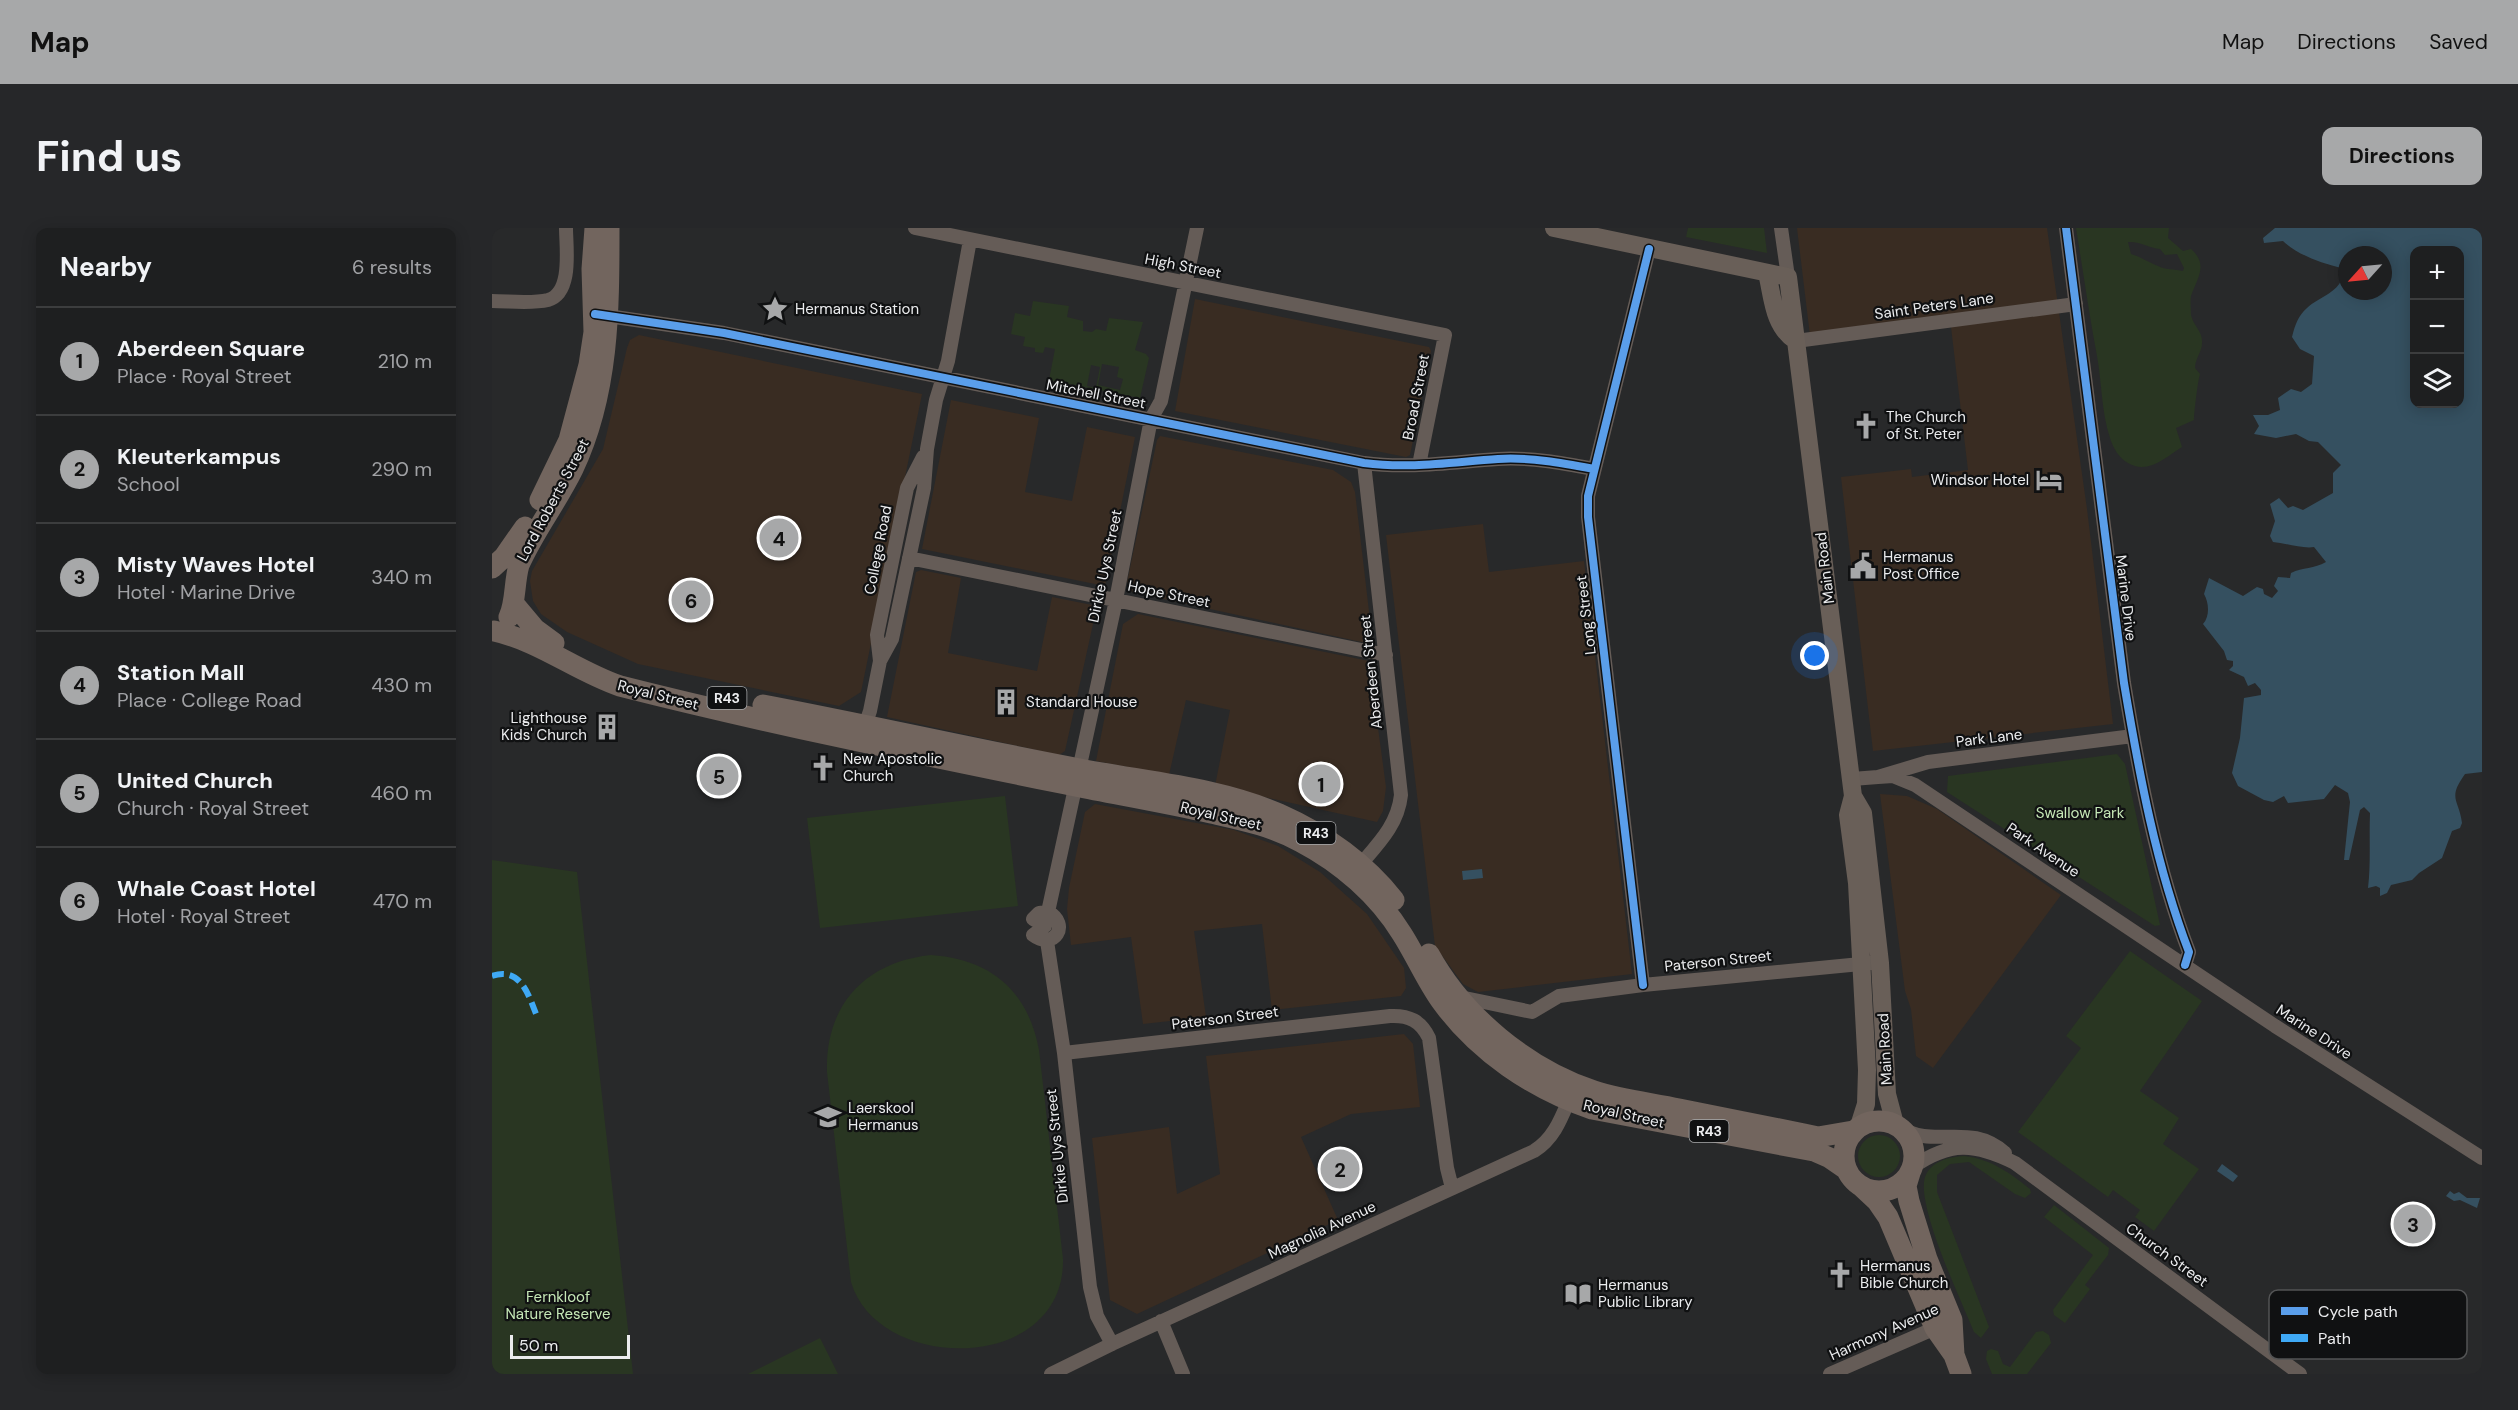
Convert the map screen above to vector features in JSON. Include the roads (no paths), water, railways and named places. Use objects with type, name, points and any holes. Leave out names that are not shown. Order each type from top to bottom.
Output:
[{"type":"main road","name":"Lord Roberts Street","points":[[492,568],[504,557],[533,513],[569,440],[602,315],[592,269],[595,228]]},
{"type":"main road","name":"Lord Roberts Street","points":[[493,631],[509,619],[515,579],[525,551],[558,498],[588,433],[601,378],[602,315],[609,228]]},
{"type":"main road","points":[[1554,228],[1788,277]]},
{"type":"main road","points":[[1767,273],[1776,315],[1781,327],[1796,341]]},
{"type":"main road","name":"Main Road","points":[[1788,277],[1852,788],[1863,813],[1871,963],[1887,1094],[1898,1125],[1911,1141],[1914,1149],[1912,1170],[1906,1186],[1911,1211],[1958,1365]]},
{"type":"main road","name":"R43","points":[[492,574],[504,581],[513,599]]},
{"type":"main road","name":"Royal Street","points":[[513,599],[535,629],[561,648],[580,659],[621,676],[862,732]]},
{"type":"main road","name":"Royal Street","points":[[493,631],[526,640],[579,670],[620,686],[862,732],[1077,777],[1279,831],[1317,851],[1352,876],[1384,909],[1403,934],[1442,1002],[1472,1036],[1508,1066],[1629,1117],[1814,1151],[1846,1169]]},
{"type":"main road","name":"Royal Street","points":[[1077,777],[1200,790],[1257,806],[1305,827],[1361,864],[1399,907],[1458,996],[1511,1046],[1551,1071],[1572,1092],[1612,1096],[1818,1137],[1856,1128]]},
{"type":"main road","name":"Main Road","points":[[1871,963],[1866,1104],[1856,1128],[1845,1145],[1846,1169],[1852,1180],[1877,1201],[1888,1217],[1944,1324]]},
{"type":"main road","name":"R43","points":[[1856,1128],[1877,1120],[1898,1125]]},
{"type":"main road","points":[[1862,1187],[1875,1191],[1889,1190],[1901,1184],[1912,1170]]},
{"type":"main road","points":[[1944,1324],[1976,1374]]},
{"type":"street","points":[[492,301],[549,300],[557,293],[567,271],[566,228]]},
{"type":"street","name":"High Street","points":[[915,228],[1445,335]]},
{"type":"street","name":"Dirkie Uys Street","points":[[1112,1344],[1092,1302],[1064,1053],[1047,941],[1059,931],[1059,923],[1055,916],[1048,912],[1116,600],[1151,419],[1161,401],[1197,228]]},
{"type":"street","points":[[1782,228],[1788,277]]},
{"type":"street","name":"Marine Drive","points":[[2066,228],[2115,619],[2133,736],[2166,886],[2189,951],[2185,965],[2284,1032],[2482,1158]]},
{"type":"street","name":"College Road","points":[[862,732],[870,711],[880,661],[892,639],[924,488],[927,449],[970,240]]},
{"type":"street","name":"Long Street","points":[[1643,985],[1588,517],[1588,496],[1649,249]]},
{"type":"street","name":"Saint Peters Lane","points":[[1796,341],[2076,304]]},
{"type":"street","name":"Mitchell Street","points":[[602,315],[724,333],[1364,463],[1395,467],[1510,459],[1561,463],[1594,469]]},
{"type":"street","name":"Broad Street","points":[[1419,465],[1445,335]]},
{"type":"street","name":"College Road","points":[[880,661],[877,635],[907,488],[927,449]]},
{"type":"street","name":"Aberdeen Street","points":[[1361,864],[1392,826],[1401,800],[1364,463]]},
{"type":"street","name":"Hope Street","points":[[909,558],[1386,655]]},
{"type":"street","name":"Park Lane","points":[[1852,788],[1878,777],[1929,762],[2133,736]]},
{"type":"street","name":"Park Avenue","points":[[1878,777],[1893,776],[1908,781],[2185,965]]},
{"type":"street","name":"Paterson Street","points":[[1458,996],[1532,1012],[1559,996],[1643,985],[1871,963]]},
{"type":"street","name":"Paterson Street","points":[[1064,1053],[1390,1016],[1408,1017],[1415,1021],[1429,1038],[1447,1168],[1452,1188]]},
{"type":"street","name":"Magnolia Avenue","points":[[1051,1374],[1539,1147],[1559,1123],[1572,1092]]},
{"type":"street","name":"Church Street","points":[[1898,1125],[1918,1135],[1934,1137],[1960,1135],[1983,1139],[2001,1149],[2015,1163],[2269,1351]]},
{"type":"street","name":"Church Street","points":[[1912,1170],[1938,1151],[1961,1146],[1992,1153],[2015,1163]]},
{"type":"street","points":[[1161,1321],[1183,1374]]},
{"type":"street","name":"Harmony Avenue","points":[[1830,1374],[1944,1324]]},
{"type":"street","name":"Church Street","points":[[2280,1359],[2300,1374]]},
{"type":"water","points":[[2275,228],[2482,228],[2482,772],[2465,774],[2460,782],[2455,794],[2462,823],[2460,828],[2452,831],[2442,858],[2412,880],[2391,885],[2387,893],[2380,896],[2380,888],[2376,886],[2368,888],[2370,813],[2364,807],[2360,810],[2349,860],[2344,860],[2350,802],[2348,793],[2335,785],[2324,799],[2288,803],[2284,796],[2273,802],[2264,800],[2238,786],[2232,773],[2240,738],[2244,698],[2261,695],[2261,690],[2255,683],[2248,686],[2244,677],[2229,670],[2233,666],[2233,661],[2227,660],[2224,651],[2203,624],[2208,613],[2204,594],[2209,578],[2243,596],[2257,587],[2263,589],[2264,594],[2272,598],[2278,591],[2274,586],[2278,577],[2290,578],[2291,573],[2326,562],[2314,547],[2299,547],[2273,542],[2270,536],[2275,521],[2270,504],[2279,498],[2288,508],[2293,506],[2303,510],[2333,493],[2333,473],[2341,465],[2318,442],[2309,441],[2296,434],[2276,438],[2254,434],[2259,426],[2253,415],[2268,415],[2280,410],[2278,398],[2291,389],[2301,392],[2312,384],[2314,356],[2300,349],[2292,337],[2297,321],[2312,304],[2332,292],[2338,285],[2338,300],[2392,300],[2392,246],[2338,246],[2338,267],[2310,258],[2283,241],[2264,243],[2263,238]]},
{"type":"water","points":[[1482,869],[1483,878],[1463,880],[1462,871]]},
{"type":"water","points":[[2222,1164],[2238,1176],[2233,1182],[2217,1171]]},
{"type":"water","points":[[2450,1191],[2454,1194],[2459,1192],[2467,1198],[2480,1198],[2477,1208],[2446,1196]]},
{"type":"place","name":"Hermanus Station","points":[[775,309]]},
{"type":"place","name":"The Church of St. Peter","points":[[1866,426]]},
{"type":"place","name":"Windsor Hotel","points":[[2049,480]]},
{"type":"place","name":"Station Mall","points":[[779,538]]},
{"type":"place","name":"Hermanus Post Office","points":[[1863,566]]},
{"type":"place","name":"Whale Coast Hotel","points":[[691,600]]},
{"type":"place","name":"Standard House","points":[[1006,702]]},
{"type":"place","name":"Lighthouse Kids' Church","points":[[607,727]]},
{"type":"place","name":"New Apostolic Church","points":[[823,768]]},
{"type":"place","name":"United Church","points":[[719,776]]},
{"type":"place","name":"Aberdeen Square","points":[[1321,784]]},
{"type":"place","name":"Laerskool Hermanus","points":[[828,1117]]},
{"type":"place","name":"Kleuterkampus","points":[[1340,1169]]},
{"type":"place","name":"Misty Waves Hotel","points":[[2413,1224]]},
{"type":"place","name":"Hermanus Bible Church","points":[[1840,1275]]},
{"type":"place","name":"Hermanus Public Library","points":[[1578,1294]]},
{"type":"park label","name":"Swallow Park","points":[[2080,813]]},
{"type":"park label","name":"Fernkloof Nature Reserve","points":[[558,1306]]}]
